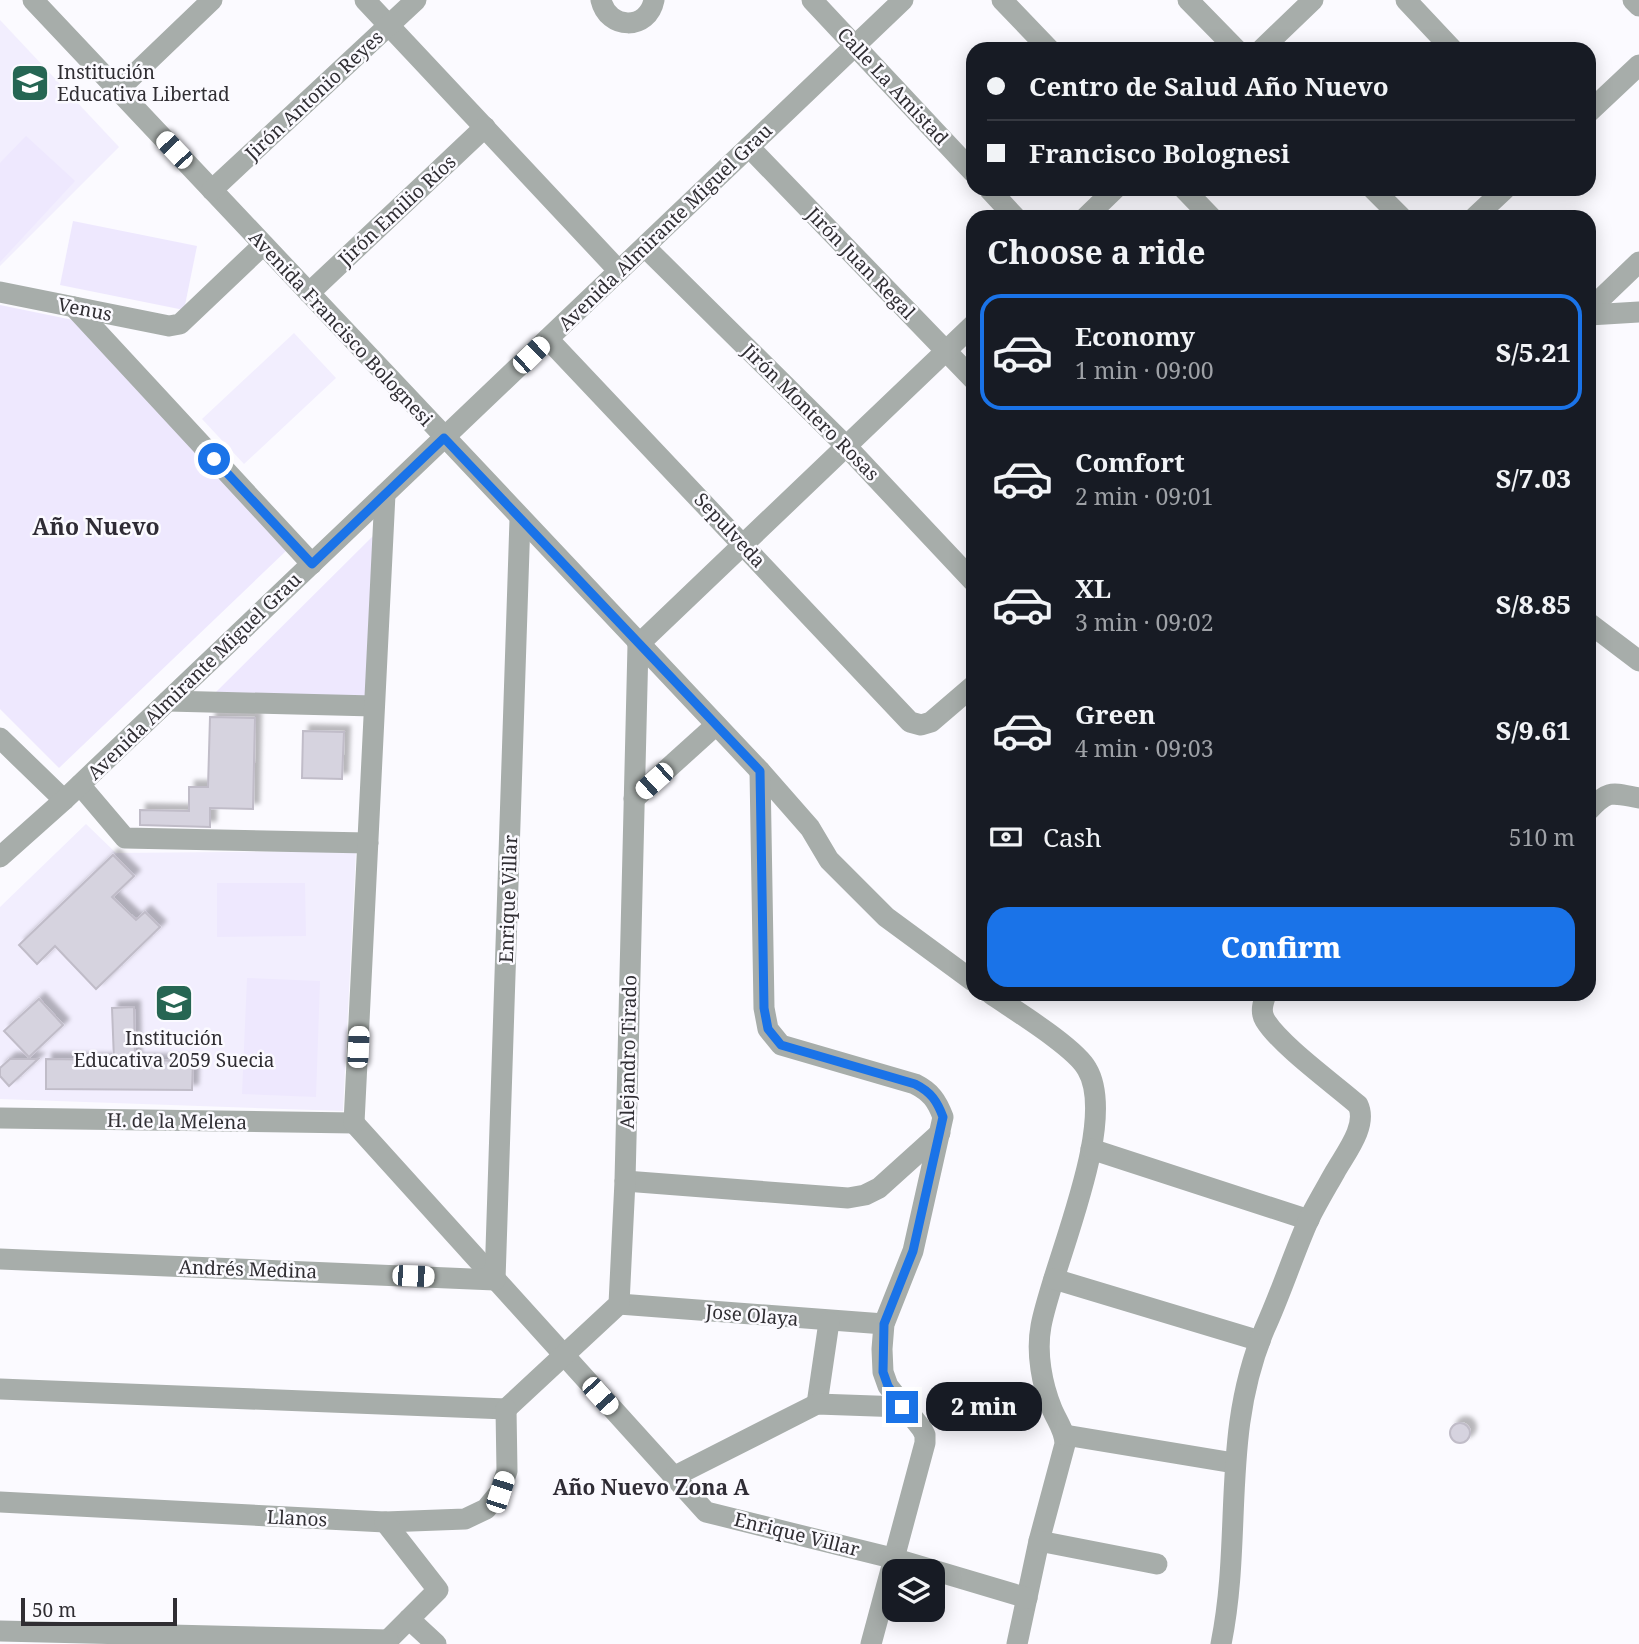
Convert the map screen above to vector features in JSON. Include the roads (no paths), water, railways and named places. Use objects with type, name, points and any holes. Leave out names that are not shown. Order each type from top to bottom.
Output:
[{"type":"street","name":"Avenida Francisco Bolognesi","points":[[33,0],[638,645],[760,771],[810,828],[829,860],[908,935],[966,976]]},
{"type":"street","points":[[118,90],[212,0]]},
{"type":"street","points":[[365,0],[619,271]]},
{"type":"street","name":"Jirón Antonio Reyes","points":[[212,190],[416,0]]},
{"type":"street","points":[[601,0],[611,18],[627,24],[645,18],[651,11],[654,0]]},
{"type":"street","name":"Calle La Amistad","points":[[812,0],[966,165]]},
{"type":"street","name":"Avenida Almirante Miguel Grau","points":[[0,857],[80,785],[903,0]]},
{"type":"street","points":[[1002,0],[1042,42]]},
{"type":"street","points":[[1188,0],[1229,42]]},
{"type":"street","points":[[1269,42],[1313,0]]},
{"type":"street","points":[[1406,0],[1445,42]]},
{"type":"street","points":[[1633,0],[1639,6]]},
{"type":"street","points":[[1596,105],[1639,65]]},
{"type":"street","name":"Jirón Emilio Ríos","points":[[309,293],[485,127]]},
{"type":"street","name":"Jirón Juan Regal","points":[[749,147],[966,372]]},
{"type":"street","points":[[996,196],[1008,210]]},
{"type":"street","points":[[1093,210],[1108,196]]},
{"type":"street","points":[[1191,196],[1204,210]]},
{"type":"street","points":[[1380,196],[1394,210]]},
{"type":"street","points":[[1482,210],[1498,196]]},
{"type":"street","name":"Venus","points":[[0,292],[169,326],[180,324],[263,245]]},
{"type":"street","name":"Jirón Montero Rosas","points":[[645,247],[846,446],[966,574]]},
{"type":"street","points":[[1596,306],[1639,262]]},
{"type":"street","points":[[74,307],[312,564]]},
{"type":"street","points":[[1596,313],[1639,312]]},
{"type":"street","points":[[638,645],[966,332]]},
{"type":"street","name":"Sepulveda","points":[[548,339],[910,722],[921,725],[931,722],[966,691]]},
{"type":"street","points":[[354,1123],[385,494]]},
{"type":"street","name":"Enrique Villar","points":[[495,1280],[520,519]]},
{"type":"street","points":[[1596,628],[1639,661]]},
{"type":"street","name":"Alejandro Tirado","points":[[620,1304],[638,645]]},
{"type":"street","points":[[168,701],[374,706]]},
{"type":"street","points":[[634,799],[716,725]]},
{"type":"street","points":[[0,738],[64,800]]},
{"type":"street","points":[[760,771],[764,1008],[768,1029],[781,1045],[896,1077],[929,1091],[938,1103],[943,1117],[913,1251],[884,1324],[883,1372],[888,1386],[925,1435],[896,1559]]},
{"type":"street","points":[[80,785],[124,838],[368,843]]},
{"type":"street","points":[[1596,802],[1611,792],[1639,798]]},
{"type":"street","points":[[1001,1001],[1075,1054],[1087,1068],[1097,1102],[1091,1149],[1040,1328],[1045,1391],[1065,1435],[1065,1444],[1039,1541],[1017,1644]]},
{"type":"street","points":[[1222,1644],[1231,1580],[1234,1463],[1238,1420],[1249,1374],[1309,1220],[1358,1130],[1362,1113],[1358,1105],[1287,1044],[1264,1019],[1264,1001]]},
{"type":"street","name":"H. de la Melena","points":[[0,1118],[354,1123]]},
{"type":"street","name":"Enrique Villar","points":[[354,1123],[706,1512],[896,1559]]},
{"type":"street","points":[[625,1181],[848,1198],[865,1195],[879,1188],[940,1133]]},
{"type":"street","points":[[1091,1149],[1309,1220]]},
{"type":"street","name":"Andrés Medina","points":[[0,1259],[495,1280]]},
{"type":"street","points":[[1054,1279],[1260,1341]]},
{"type":"street","points":[[0,1389],[506,1409],[620,1304]]},
{"type":"street","name":"Jose Olaya","points":[[620,1304],[829,1322],[884,1324]]},
{"type":"street","points":[[817,1404],[829,1322]]},
{"type":"street","points":[[673,1477],[817,1404],[902,1407]]},
{"type":"street","name":"Llanos","points":[[0,1502],[385,1522],[465,1519],[486,1509],[500,1492],[507,1471],[506,1409]]},
{"type":"street","points":[[1065,1435],[1234,1463]]},
{"type":"street","points":[[0,1631],[389,1642],[438,1590],[385,1522]]},
{"type":"street","points":[[1039,1541],[1157,1564]]},
{"type":"street","name":"Enrique Villar","points":[[945,1574],[1027,1598]]},
{"type":"street","points":[[871,1644],[882,1607]]},
{"type":"street","points":[[409,1619],[436,1644]]},
{"type":"place","name":"Institución Educativa Libertad","points":[[30,83]]},
{"type":"place","name":"Institución Educativa 2059 Suecia","points":[[174,1003]]},
{"type":"district","name":"Año Nuevo","points":[[96,526]]},
{"type":"district","name":"Año Nuevo Zona A","points":[[651,1487]]}]
